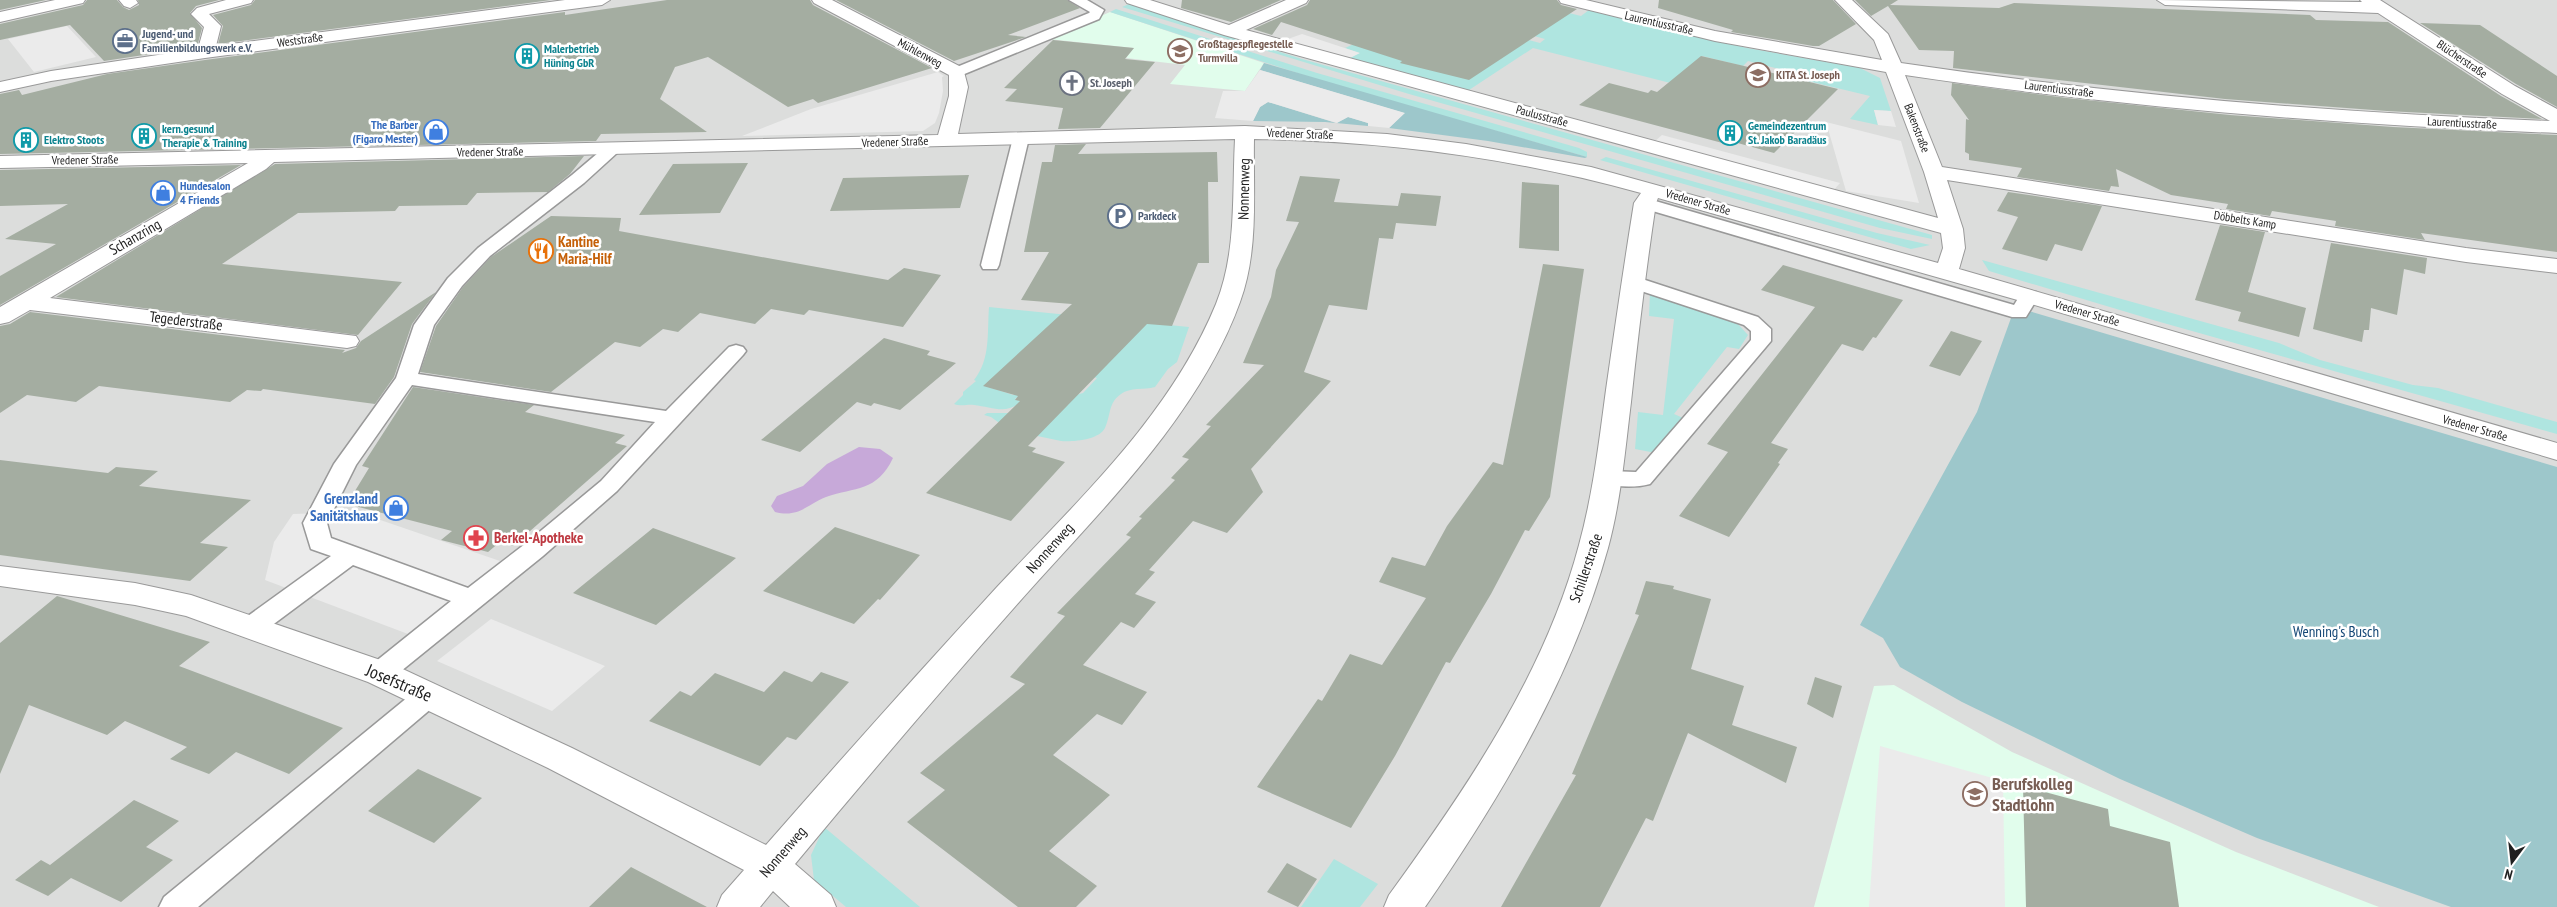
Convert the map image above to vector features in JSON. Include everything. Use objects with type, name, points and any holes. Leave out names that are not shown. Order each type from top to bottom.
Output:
[{"type":"street","points":[[0,17],[77,0]]},
{"type":"street","points":[[205,53],[213,26],[199,14],[203,10],[245,0]]},
{"type":"street","name":"Weststraße","points":[[0,87],[51,76],[205,53],[602,0]]},
{"type":"street","name":"Mühlenweg","points":[[820,0],[957,72],[959,80],[954,116],[946,141]]},
{"type":"street","name":"Paulusstraße","points":[[1133,0],[1230,31],[1952,229]]},
{"type":"street","points":[[1230,31],[1300,0]]},
{"type":"street","name":"Laurentiusstraße","points":[[1568,0],[1759,45],[1894,68],[2072,92],[2250,109],[2477,125],[2557,127]]},
{"type":"street","name":"Bakenstraße","points":[[1842,0],[1882,38],[1934,172],[1952,229],[1954,248],[1946,272]]},
{"type":"street","points":[[2165,0],[2376,4]]},
{"type":"street","name":"Blücherstraße","points":[[2376,4],[2403,18],[2522,100],[2557,117]]},
{"type":"street","name":"Vredener Straße","points":[[0,162],[611,150],[1245,132],[1334,136],[1466,150],[1584,171],[1650,196],[1946,272],[2557,452]]},
{"type":"street","name":"Nonnenweg","points":[[736,907],[944,666],[1144,442],[1186,384],[1210,343],[1225,310],[1240,263],[1244,225],[1245,132]]},
{"type":"street","name":"Schanzring","points":[[0,317],[259,165],[269,156]]},
{"type":"street","name":"Döbbelts Kamp","points":[[1934,172],[2466,255],[2557,266]]},
{"type":"street","name":"Schillerstraße","points":[[1403,907],[1456,832],[1508,743],[1549,666],[1586,570],[1602,520],[1609,478],[1633,282],[1650,196]]},
{"type":"street","name":"Tegederstraße","points":[[26,302],[346,342]]},
{"type":"street","name":"Josefstraße","points":[[0,576],[135,594],[191,606],[380,673],[560,758],[771,866],[817,907]]},
{"type":"lane","points":[[957,72],[1094,16],[1097,10],[1076,0]]},
{"type":"lane","points":[[990,265],[1021,138]]},
{"type":"lane","points":[[471,599],[320,543],[314,522],[345,464],[406,378],[424,325],[455,282],[484,252],[578,179],[611,150]]},
{"type":"lane","points":[[1650,196],[2019,313],[2029,296]]},
{"type":"lane","points":[[1609,478],[1642,479],[1762,341],[1761,329],[1751,320],[1633,282]]},
{"type":"lane","points":[[380,673],[534,550],[609,486],[736,351]]},
{"type":"lane","points":[[406,378],[671,418]]},
{"type":"lane","points":[[250,628],[351,554]]},
{"type":"lane","points":[[175,907],[429,695]]},
{"type":"shaded area","points":[[0,0],[2557,0],[2557,907],[0,907]]},
{"type":"shaded area","points":[[1129,4],[1302,59],[1932,235],[1932,239],[1880,228],[1409,94],[1122,7]]},
{"type":"shaded area","points":[[1116,9],[1317,73],[1579,148],[1587,152],[1587,157],[1328,83],[1110,12]]},
{"type":"shaded area","points":[[1589,10],[1747,48],[1860,68],[1880,78],[1891,111],[1874,110],[1878,125],[1850,119],[1870,96],[1791,77],[1795,73],[1748,61],[1743,66],[1702,56],[1693,63],[1745,102],[1533,48],[1469,90],[1348,59],[1359,53],[1345,48],[1363,40],[1456,21],[1540,43],[1545,39],[1534,36],[1565,12],[1581,16]]},
{"type":"shaded area","name":"Großtagespflegestelle Turmvilla","points":[[1110,12],[1264,63],[1245,91],[1170,84],[1185,65],[1126,58],[1134,48],[1048,39]]},
{"type":"shaded area","points":[[67,26],[96,57],[34,72],[8,39]]},
{"type":"shaded area","points":[[1302,34],[1360,53],[1348,59],[1285,40]]},
{"type":"shaded area","points":[[1260,70],[1405,113],[1389,128],[1368,126],[1368,123],[1348,117],[1337,123],[1268,102],[1260,107],[1253,121],[1215,118],[1223,91],[1245,91]]},
{"type":"shaded area","points":[[938,72],[944,76],[942,77],[943,91],[939,113],[935,123],[923,131],[742,136],[811,109]]},
{"type":"shaded area","points":[[1874,110],[1891,111],[1896,127],[1878,125]]},
{"type":"shaded area","points":[[1826,122],[1901,141],[1919,203],[1846,191]]},
{"type":"shaded area","points":[[1662,135],[1840,183],[1833,191],[1654,142]]},
{"type":"shaded area","points":[[1606,157],[1877,233],[1930,245],[1911,249],[1600,160]]},
{"type":"shaded area","points":[[1982,260],[2279,343],[2320,360],[2413,385],[2438,388],[2557,422],[2557,434],[2160,322],[1989,271]]},
{"type":"shaded area","points":[[1650,293],[1737,323],[1748,335],[1739,349],[1727,347],[1674,414],[1683,418],[1656,453],[1635,449],[1638,412],[1663,415],[1674,319],[1649,316]]},
{"type":"shaded area","points":[[989,307],[1189,327],[1177,362],[1168,369],[1155,387],[1129,390],[1121,394],[1112,405],[1105,428],[1092,438],[1061,441],[1009,430],[991,417],[984,415],[987,413],[1010,413],[1083,393],[1097,378],[1016,356],[986,386],[1013,395],[1017,392],[1022,393],[1015,399],[1021,402],[1004,409],[954,404],[963,395],[963,392],[976,381],[974,380],[983,363],[987,345]]},
{"type":"shaded area","points":[[859,447],[880,449],[893,458],[880,477],[864,487],[826,497],[796,512],[775,512],[771,506],[777,496],[803,486],[827,464]]},
{"type":"shaded area","points":[[357,512],[500,561],[408,634],[265,580],[274,542],[293,514]]},
{"type":"shaded area","points":[[491,619],[605,666],[552,711],[437,661]]},
{"type":"shaded area","name":"Berufskolleg Stadtlohn","points":[[1894,685],[2012,752],[2236,852],[2379,907],[1814,907],[1874,686]]},
{"type":"shaded area","points":[[1880,746],[2003,781],[2005,907],[1869,907]]},
{"type":"shaded area","points":[[824,827],[920,907],[846,907],[814,880],[811,855]]},
{"type":"shaded area","points":[[1334,859],[1378,884],[1360,907],[1301,907]]},
{"type":"green space","points":[[1264,63],[1587,157],[1389,128],[1404,113],[1260,70]]},
{"type":"green space","points":[[1268,102],[1336,123],[1348,117],[1368,123],[1368,126],[1325,122],[1253,121],[1260,107]]},
{"type":"green space","name":"Wenning's Busch","points":[[2015,307],[2557,467],[2557,907],[2451,907],[2257,838],[2120,779],[1962,702],[1900,667],[1883,638],[1860,625],[1977,412]]},
{"type":"building","points":[[0,0],[46,0],[0,10]]},
{"type":"building","points":[[87,0],[117,0],[123,7],[129,10],[139,5],[138,0],[219,0],[196,6],[190,13],[202,28],[197,47],[104,61],[70,25],[0,40],[0,24],[83,5]]},
{"type":"building","points":[[255,0],[551,0],[218,44],[223,26],[213,15],[251,5]]},
{"type":"building","points":[[667,0],[810,0],[813,5],[932,68],[818,103],[813,99],[788,107],[708,57],[675,67],[660,99],[707,132],[601,134],[596,141],[0,154],[0,94],[19,90],[22,95],[107,74],[205,60],[565,12],[565,15]]},
{"type":"building","points":[[836,0],[1067,0],[1080,8],[1008,35],[1026,37],[954,61]]},
{"type":"building","points":[[1182,0],[1281,0],[1231,22],[1181,8]]},
{"type":"building","points":[[1310,0],[1557,0],[1561,5],[1577,9],[1469,80],[1400,63],[1402,61],[1281,22],[1272,35],[1253,29],[1307,5]]},
{"type":"building","points":[[1659,0],[1833,0],[1856,24],[1819,46],[1813,46],[1731,32],[1733,30],[1658,8]]},
{"type":"building","points":[[1855,0],[1898,0],[1890,5],[1999,8],[2014,3],[2310,15],[2316,20],[2388,22],[2501,96],[2542,119],[2387,111],[2225,99],[1953,68],[1954,51],[1919,50],[1888,6],[1871,16]]},
{"type":"building","points":[[2420,23],[2480,25],[2557,76],[2557,107],[2516,84]]},
{"type":"building","points":[[1053,40],[1134,48],[1125,59],[1155,62],[1100,128],[1058,129],[1063,108],[1005,101],[1017,89],[1004,88]]},
{"type":"building","points":[[1701,56],[1838,89],[1774,153],[1734,142],[1730,145],[1579,105],[1609,83],[1648,93],[1651,90],[1657,92]]},
{"type":"building","points":[[1952,83],[2067,98],[2230,115],[2393,127],[2557,135],[2557,252],[2421,233],[2425,240],[2335,226],[2336,221],[2272,211],[2270,216],[2226,209],[2228,204],[2171,195],[2116,169],[2119,187],[2111,186],[2109,191],[2017,177],[2022,168],[1969,160],[1969,154],[1965,152],[1966,119],[1969,120],[1951,95]]},
{"type":"building","points":[[1086,144],[1078,154],[1217,152],[1218,182],[1208,182],[1209,263],[1198,263],[1172,326],[1147,324],[1028,446],[1036,448],[1032,452],[1065,462],[1011,521],[926,493],[1020,401],[1015,400],[1018,396],[983,386],[1072,304],[1021,300],[1049,252],[1024,252],[1042,162],[1052,162],[1055,145]]},
{"type":"building","points":[[584,156],[570,174],[548,192],[477,193],[467,205],[399,206],[395,211],[298,213],[222,264],[402,282],[358,335],[56,297],[275,164]]},
{"type":"building","points":[[748,163],[720,213],[639,215],[673,164]]},
{"type":"building","points":[[241,165],[0,305],[0,276],[56,244],[5,239],[68,204],[0,206],[0,170]]},
{"type":"building","points":[[969,175],[960,208],[830,211],[843,178]]},
{"type":"building","points":[[1300,176],[1340,179],[1334,202],[1398,206],[1401,193],[1441,196],[1436,226],[1396,223],[1393,239],[1379,238],[1367,310],[1329,305],[1304,372],[1331,381],[1251,469],[1263,492],[1227,533],[1193,521],[1149,570],[1155,572],[1135,594],[1156,602],[1134,628],[1121,622],[1083,665],[1147,692],[1122,725],[1097,714],[1053,755],[1110,795],[1049,851],[1097,886],[1076,907],[1018,907],[907,822],[945,790],[920,773],[1025,684],[1010,677],[1065,616],[1057,613],[1131,537],[1126,535],[1142,518],[1139,517],[1175,480],[1171,478],[1189,459],[1182,457],[1211,426],[1206,425],[1264,365],[1243,363],[1271,297],[1276,270],[1299,222],[1286,221]]},
{"type":"building","points":[[1522,182],[1559,185],[1559,251],[1519,248]]},
{"type":"building","points":[[2008,192],[2102,206],[2082,251],[2055,244],[2047,261],[2002,249],[2018,217],[1997,211]]},
{"type":"building","points":[[551,216],[621,218],[619,231],[888,280],[904,268],[941,275],[903,327],[809,310],[804,315],[771,309],[755,324],[700,313],[678,332],[663,329],[640,347],[615,342],[551,392],[420,372],[436,326],[463,287],[491,257]]},
{"type":"building","points":[[2220,225],[2265,232],[2248,292],[2306,308],[2299,337],[2238,321],[2241,312],[2195,300]]},
{"type":"building","points":[[2331,243],[2427,258],[2425,274],[2404,269],[2397,315],[2371,308],[2369,330],[2364,330],[2362,342],[2313,329]]},
{"type":"building","points":[[1543,264],[1584,269],[1550,497],[1529,531],[1525,530],[1491,594],[1450,663],[1446,662],[1395,756],[1351,828],[1257,787],[1318,699],[1322,701],[1350,654],[1382,665],[1426,598],[1379,582],[1392,557],[1425,566],[1447,526],[1493,462],[1503,465]]},
{"type":"building","points":[[1783,265],[1903,300],[1876,338],[1873,337],[1863,351],[1842,344],[1771,443],[1788,449],[1778,463],[1780,464],[1729,537],[1679,516],[1728,452],[1707,444],[1815,307],[1761,290]]},
{"type":"building","points":[[436,292],[412,324],[394,377],[375,404],[263,389],[261,391],[247,390],[230,402],[99,386],[76,402],[27,395],[0,413],[0,326],[10,324],[30,312],[345,350],[342,353],[356,348],[361,341]]},
{"type":"building","points":[[1951,331],[1982,341],[1960,376],[1929,366]]},
{"type":"building","points":[[884,338],[930,351],[927,355],[956,363],[900,410],[874,403],[871,406],[857,402],[800,452],[761,440]]},
{"type":"building","points":[[413,387],[534,405],[525,412],[625,435],[615,443],[627,446],[513,546],[500,542],[488,552],[441,540],[452,531],[347,504],[369,468],[362,466]]},
{"type":"building","points":[[0,460],[108,473],[116,467],[158,471],[139,486],[251,500],[200,543],[228,547],[190,581],[0,555]]},
{"type":"building","points":[[835,527],[920,555],[880,600],[878,599],[854,624],[763,591]]},
{"type":"building","points":[[653,528],[736,558],[656,625],[573,593]]},
{"type":"building","points":[[1646,581],[1674,586],[1673,589],[1711,599],[1691,669],[1744,686],[1732,725],[1797,747],[1786,783],[1688,733],[1653,821],[1646,818],[1600,907],[1501,907],[1576,775],[1572,774],[1639,615],[1635,614]]},
{"type":"building","points":[[57,596],[210,642],[179,666],[343,728],[289,774],[236,752],[209,774],[170,759],[187,747],[125,721],[107,735],[29,705],[0,774],[0,643]]},
{"type":"building","points":[[784,671],[812,682],[821,672],[849,682],[796,740],[787,737],[760,766],[649,721],[680,691],[691,696],[715,673],[764,692]]},
{"type":"building","points":[[1815,677],[1842,686],[1833,718],[1807,704]]},
{"type":"building","points":[[418,769],[482,798],[434,843],[368,811]]},
{"type":"building","points":[[2023,786],[2108,809],[2110,826],[2170,842],[2179,907],[2026,907]]},
{"type":"building","points":[[134,800],[179,821],[146,847],[173,860],[121,902],[71,878],[48,896],[15,880],[41,860],[50,865]]},
{"type":"building","points":[[1287,863],[1317,879],[1298,907],[1267,892]]},
{"type":"building","points":[[631,867],[707,907],[589,907]]},
{"type":"place","name":"Jugend- und Familienbildungswerk e.V.","points":[[125,41]]},
{"type":"place","name":"Großtagespflegestelle Turmvilla","points":[[1180,51]]},
{"type":"place","name":"Malerbetrieb Hüning GbR","points":[[527,56]]},
{"type":"place","name":"KITA St. Joseph","points":[[1758,75]]},
{"type":"place","name":"St. Joseph","points":[[1072,83]]},
{"type":"place","name":"The Barber (Figaro Mester)","points":[[436,132]]},
{"type":"place","name":"Gemeindezentrum St. Jakob Baradäus","points":[[1730,133]]},
{"type":"place","name":"kern.gesund Therapie & Training","points":[[144,136]]},
{"type":"place","name":"Elektro Stoots","points":[[26,140]]},
{"type":"place","name":"Hundesalon 4 Friends","points":[[163,193]]},
{"type":"place","name":"Parkdeck","points":[[1120,216]]},
{"type":"place","name":"Kantine Maria-Hilf","points":[[541,251]]},
{"type":"place","name":"Grenzland Sanitätshaus","points":[[396,508]]},
{"type":"place","name":"Berkel-Apotheke","points":[[476,538]]},
{"type":"place","name":"Berufskolleg Stadtlohn","points":[[1975,794]]}]
